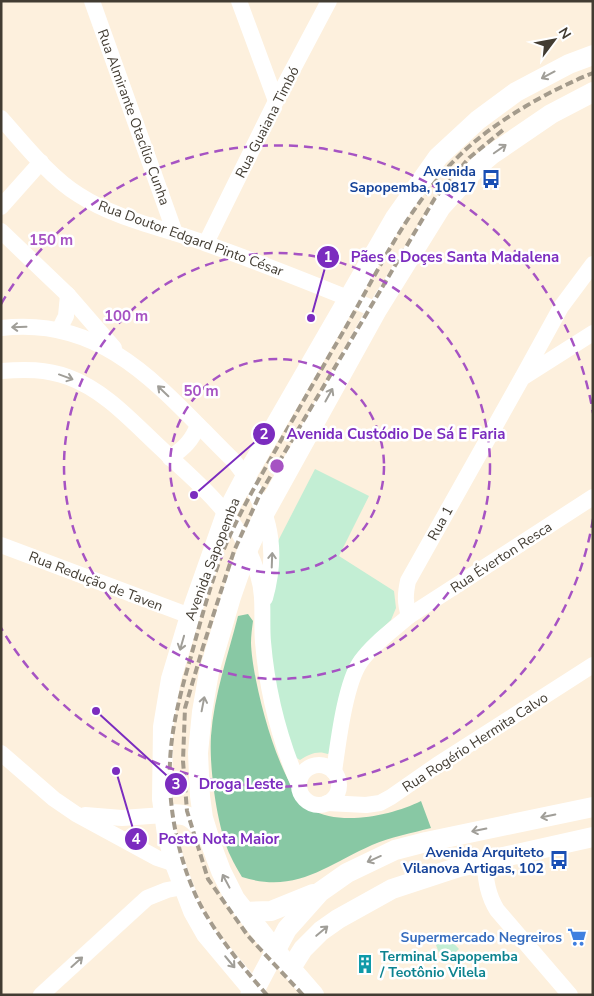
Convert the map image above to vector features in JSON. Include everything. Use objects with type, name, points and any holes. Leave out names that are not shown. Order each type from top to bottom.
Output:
[{"type":"main road","name":"Avenida Sapopemba","points":[[253,993],[206,934],[194,911],[175,864],[167,834],[162,799],[162,727],[171,679],[190,616],[226,514],[395,218],[438,157],[478,120],[516,92],[569,64],[593,55]]},
{"type":"main road","points":[[314,995],[244,912],[221,872],[203,818],[198,752],[202,712],[209,672],[231,597],[264,514],[377,310],[441,207],[478,166],[491,155],[551,114],[593,92]]},
{"type":"main road","points":[[253,993],[286,929],[320,892],[347,873],[395,850],[454,835],[593,807]]},
{"type":"main road","points":[[164,815],[182,814],[196,821],[212,848]]},
{"type":"main road","points":[[454,835],[459,867]]},
{"type":"main road","points":[[291,968],[303,949],[321,931],[338,919],[392,889],[459,867],[593,837]]},
{"type":"main road","points":[[244,912],[271,911],[320,892]]},
{"type":"street","name":"Rua Almirante Otacílio Cunha","points":[[92,1],[175,233]]},
{"type":"street","points":[[239,1],[276,101]]},
{"type":"street","name":"Rua Guaiana Timbó","points":[[206,243],[276,101],[330,1]]},
{"type":"street","name":"Rua Doutor Edgard Pinto César","points":[[1,118],[41,162],[79,195],[112,212],[206,243],[349,297],[377,310]]},
{"type":"street","points":[[1,206],[41,162]]},
{"type":"street","points":[[1,231],[68,295],[119,354]]},
{"type":"street","points":[[522,378],[561,306],[593,264]]},
{"type":"street","points":[[59,330],[66,316],[68,295]]},
{"type":"street","points":[[1,328],[27,326],[59,330],[99,344],[119,354],[143,372],[234,460],[256,493],[272,538],[270,579],[263,605]]},
{"type":"street","name":"Rua 1","points":[[409,616],[405,604],[408,581],[522,378],[593,333]]},
{"type":"street","points":[[1,371],[44,370],[70,378],[97,391],[176,463],[226,514],[238,531],[259,578],[263,605],[263,643],[272,695],[285,747],[302,796],[311,803],[316,804],[327,803],[336,795],[338,790],[337,778],[295,758],[285,747]]},
{"type":"street","points":[[176,463],[194,436],[203,431]]},
{"type":"street","name":"Rua Éverton Resca","points":[[409,616],[593,498]]},
{"type":"street","name":"Rua Redução de Taven","points":[[1,545],[190,616]]},
{"type":"street","points":[[299,785],[303,773],[321,769],[339,740],[352,678],[361,661],[409,616]]},
{"type":"street","name":"Rua Rogério Hermita Calvo","points":[[327,803],[366,806],[380,803],[593,665]]},
{"type":"street","points":[[1,753],[54,799],[76,814],[157,858],[175,864]]},
{"type":"street","points":[[338,790],[352,805]]},
{"type":"street","points":[[76,814],[122,818],[164,815]]},
{"type":"street","points":[[484,861],[490,899],[497,910],[570,995]]},
{"type":"street","points":[[41,995],[147,898],[167,890],[183,887]]},
{"type":"green space","points":[[315,469],[369,496],[339,556],[394,591],[396,608],[391,620],[368,642],[334,749],[328,754],[314,753],[300,760],[295,757],[276,696],[259,578]]},
{"type":"green space","points":[[248,614],[253,621],[251,643],[256,682],[262,707],[278,757],[288,780],[299,798],[311,809],[323,814],[351,818],[396,811],[421,801],[431,828],[379,842],[324,869],[294,880],[278,882],[242,877],[226,845],[218,815],[211,764],[211,736],[218,690],[238,616]]},
{"type":"green space","points":[[442,938],[449,940],[459,949],[446,961],[439,953],[436,945]]},
{"type":"railway","points":[[267,995],[232,952],[201,906],[179,847],[171,799],[170,768],[175,721],[198,632],[219,563],[235,524],[261,475],[384,258],[427,192],[462,153],[490,129],[541,97],[593,73]]},
{"type":"railway","points":[[303,995],[248,936],[208,879],[187,811],[183,761],[185,708],[234,551],[260,494],[435,198],[469,158],[503,130]]},
{"type":"place","name":"Avenida Sapopemba, 10817","points":[[491,179]]},
{"type":"place","name":"Pães e Doçes Santa Madalena","points":[[311,318]]},
{"type":"place","name":"Avenida Custódio De Sá E Faria","points":[[194,495]]},
{"type":"place","name":"Droga Leste","points":[[96,711]]},
{"type":"place","name":"Posto Nota Maior","points":[[116,771]]},
{"type":"place","name":"Avenida Arquiteto Vilanova Artigas, 102","points":[[559,860]]},
{"type":"place","name":"Supermercado Negreiros","points":[[577,937]]},
{"type":"place","name":"Terminal Sapopemba / Teotônio Vilela","points":[[365,964]]}]
